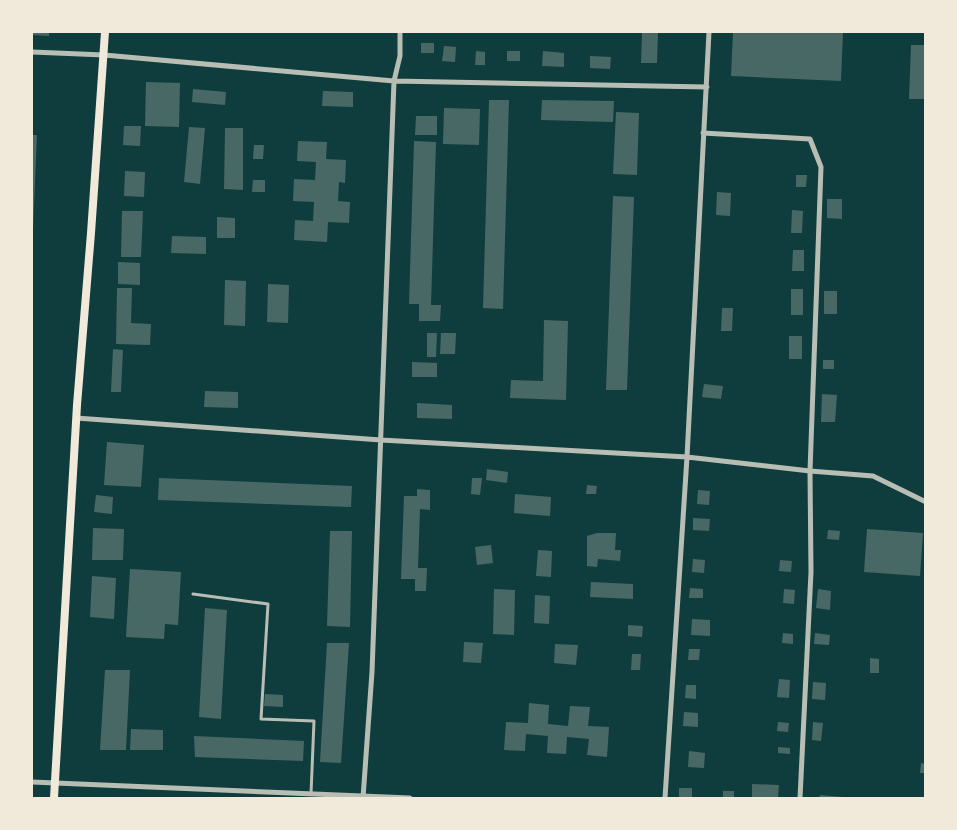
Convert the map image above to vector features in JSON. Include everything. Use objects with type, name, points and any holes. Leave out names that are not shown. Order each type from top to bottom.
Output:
[{"type":"main road","points":[[54,798],[76,418],[105,32]]},
{"type":"street","points":[[363,798],[372,672],[394,81],[400,56],[400,32]]},
{"type":"street","points":[[665,798],[687,457],[709,32]]},
{"type":"street","points":[[32,52],[104,55],[394,81],[707,87]]},
{"type":"street","points":[[703,133],[810,139],[821,167],[810,471],[811,572],[800,798]]},
{"type":"street","points":[[76,418],[381,440],[687,457],[873,476],[926,502]]},
{"type":"street","points":[[32,782],[363,798],[410,798]]},
{"type":"lane","points":[[193,594],[268,604],[261,719],[314,721],[311,794]]},
{"type":"building","points":[[32,32],[49,32],[49,36],[32,35]]},
{"type":"building","points":[[642,32],[658,32],[657,63],[641,63]]},
{"type":"building","points":[[733,32],[843,32],[841,81],[731,76]]},
{"type":"building","points":[[421,43],[434,43],[434,53],[421,53]]},
{"type":"building","points":[[911,45],[926,45],[926,99],[909,99]]},
{"type":"building","points":[[444,46],[456,47],[455,62],[442,61]]},
{"type":"building","points":[[476,51],[485,52],[485,65],[475,65]]},
{"type":"building","points":[[507,51],[520,51],[520,61],[507,61]]},
{"type":"building","points":[[543,51],[564,53],[564,67],[542,66]]},
{"type":"building","points":[[590,56],[611,57],[610,69],[590,68]]},
{"type":"building","points":[[146,82],[180,83],[179,127],[145,126]]},
{"type":"building","points":[[193,89],[226,92],[225,105],[192,102]]},
{"type":"building","points":[[323,91],[353,92],[353,107],[322,106]]},
{"type":"building","points":[[489,100],[509,100],[503,309],[483,308]]},
{"type":"building","points":[[542,100],[614,101],[613,122],[541,120]]},
{"type":"building","points":[[444,108],[480,109],[479,145],[443,144]]},
{"type":"building","points":[[616,112],[639,113],[637,175],[613,174]]},
{"type":"building","points":[[416,116],[437,116],[437,135],[415,135]]},
{"type":"building","points":[[124,126],[141,126],[140,146],[123,145]]},
{"type":"building","points":[[189,127],[205,128],[200,184],[184,182]]},
{"type":"building","points":[[225,128],[243,128],[243,190],[224,189]]},
{"type":"building","points":[[32,135],[37,135],[33,229],[32,229]]},
{"type":"building","points":[[298,141],[327,142],[326,159],[346,160],[345,183],[339,182],[338,201],[350,202],[349,223],[328,222],[327,242],[294,240],[295,220],[313,221],[314,202],[293,201],[294,179],[315,180],[316,162],[297,161]]},
{"type":"building","points":[[414,141],[436,142],[431,305],[441,305],[440,321],[419,321],[419,304],[409,304]]},
{"type":"building","points":[[254,145],[264,145],[263,159],[253,159]]},
{"type":"building","points":[[125,171],[145,172],[144,197],[124,196]]},
{"type":"building","points":[[796,175],[807,175],[806,187],[796,187]]},
{"type":"building","points":[[253,180],[265,180],[265,192],[252,192]]},
{"type":"building","points":[[717,192],[731,193],[730,216],[716,215]]},
{"type":"building","points":[[613,196],[634,197],[627,390],[606,390]]},
{"type":"building","points":[[827,199],[842,199],[842,219],[827,218]]},
{"type":"building","points":[[792,210],[803,211],[802,233],[791,233]]},
{"type":"building","points":[[122,211],[143,211],[141,257],[121,257]]},
{"type":"building","points":[[217,217],[235,218],[235,238],[217,238]]},
{"type":"building","points":[[172,236],[206,237],[206,254],[171,253]]},
{"type":"building","points":[[793,250],[804,250],[804,271],[792,271]]},
{"type":"building","points":[[118,262],[140,263],[140,285],[118,284]]},
{"type":"building","points":[[225,280],[246,281],[245,326],[224,325]]},
{"type":"building","points":[[268,284],[289,285],[288,323],[267,322]]},
{"type":"building","points":[[117,288],[132,288],[131,323],[151,324],[150,345],[116,344]]},
{"type":"building","points":[[791,289],[803,289],[803,315],[791,315]]},
{"type":"building","points":[[824,291],[837,291],[837,314],[824,314]]},
{"type":"building","points":[[722,308],[733,308],[732,331],[721,331]]},
{"type":"building","points":[[544,320],[568,321],[566,400],[510,398],[511,380],[543,381]]},
{"type":"building","points":[[427,333],[437,333],[436,357],[427,357]]},
{"type":"building","points":[[441,333],[456,333],[455,354],[440,354]]},
{"type":"building","points":[[789,336],[802,336],[802,359],[789,359]]},
{"type":"building","points":[[113,349],[123,350],[121,392],[111,392]]},
{"type":"building","points":[[823,360],[834,360],[834,369],[823,369]]},
{"type":"building","points":[[412,362],[437,363],[437,377],[412,377]]},
{"type":"building","points":[[704,384],[723,386],[721,399],[702,397]]},
{"type":"building","points":[[205,391],[238,392],[238,408],[204,407]]},
{"type":"building","points":[[822,394],[837,395],[835,422],[821,422]]},
{"type":"building","points":[[417,403],[452,405],[452,419],[417,418]]},
{"type":"building","points":[[107,442],[144,445],[141,487],[104,485]]},
{"type":"building","points":[[487,469],[508,472],[507,483],[486,480]]},
{"type":"building","points":[[159,478],[352,486],[351,507],[158,500]]},
{"type":"building","points":[[472,478],[482,478],[480,495],[471,494]]},
{"type":"building","points":[[587,485],[597,486],[596,494],[586,494]]},
{"type":"building","points":[[417,489],[430,490],[430,510],[420,509],[418,568],[427,568],[426,591],[415,591],[415,579],[401,579],[404,496],[417,496]]},
{"type":"building","points":[[698,490],[710,491],[709,505],[697,504]]},
{"type":"building","points":[[515,494],[551,497],[550,516],[514,513]]},
{"type":"building","points":[[96,495],[113,497],[112,514],[94,512]]},
{"type":"building","points":[[693,518],[710,519],[709,531],[693,530]]},
{"type":"building","points":[[93,528],[124,529],[123,560],[92,560]]},
{"type":"building","points":[[867,529],[923,533],[920,576],[864,572]]},
{"type":"building","points":[[828,530],[840,531],[839,540],[827,539]]},
{"type":"building","points":[[330,531],[352,531],[350,627],[327,626]]},
{"type":"building","points":[[597,533],[616,533],[615,550],[621,550],[620,561],[598,559],[597,567],[587,566],[587,536]]},
{"type":"building","points":[[491,545],[493,563],[477,565],[475,547]]},
{"type":"building","points":[[538,550],[552,551],[551,577],[536,576]]},
{"type":"building","points":[[693,559],[705,560],[704,573],[692,572]]},
{"type":"building","points":[[780,560],[792,561],[791,572],[779,571]]},
{"type":"building","points":[[130,569],[181,572],[178,625],[165,624],[164,639],[126,637]]},
{"type":"building","points":[[92,576],[116,578],[114,619],[90,617]]},
{"type":"building","points":[[591,582],[633,584],[633,599],[590,597]]},
{"type":"building","points":[[690,588],[703,589],[703,598],[689,598]]},
{"type":"building","points":[[494,589],[515,590],[514,635],[493,634]]},
{"type":"building","points":[[784,589],[795,590],[794,604],[783,603]]},
{"type":"building","points":[[818,589],[831,591],[830,610],[816,608]]},
{"type":"building","points":[[535,595],[550,596],[549,624],[534,623]]},
{"type":"building","points":[[205,608],[227,610],[221,719],[199,717]]},
{"type":"building","points":[[692,619],[710,620],[710,636],[691,635]]},
{"type":"building","points":[[628,625],[643,626],[642,637],[628,636]]},
{"type":"building","points":[[783,633],[793,634],[793,644],[782,643]]},
{"type":"building","points":[[815,633],[830,635],[829,645],[814,644]]},
{"type":"building","points":[[464,642],[483,643],[481,663],[463,662]]},
{"type":"building","points":[[327,643],[349,643],[341,763],[320,762]]},
{"type":"building","points":[[555,644],[578,645],[576,665],[554,663]]},
{"type":"building","points":[[689,649],[700,649],[699,660],[688,660]]},
{"type":"building","points":[[632,654],[641,654],[640,670],[631,670]]},
{"type":"building","points":[[870,658],[879,659],[879,673],[870,673]]},
{"type":"building","points":[[105,670],[130,670],[126,750],[100,750]]},
{"type":"building","points":[[779,679],[790,680],[789,698],[777,697]]},
{"type":"building","points":[[813,682],[826,683],[825,700],[812,699]]},
{"type":"building","points":[[686,685],[696,685],[696,699],[685,698]]},
{"type":"building","points":[[265,694],[283,695],[283,707],[264,706]]},
{"type":"building","points":[[529,703],[549,705],[548,724],[568,726],[570,706],[590,707],[588,726],[609,727],[607,757],[587,755],[589,739],[567,737],[566,754],[547,753],[548,736],[526,734],[525,751],[504,750],[506,722],[528,723]]},
{"type":"building","points":[[684,712],[698,713],[698,727],[683,726]]},
{"type":"building","points":[[778,722],[789,723],[788,732],[777,731]]},
{"type":"building","points":[[813,722],[823,723],[821,741],[812,740]]},
{"type":"building","points":[[131,729],[163,730],[163,750],[130,750]]},
{"type":"building","points":[[194,736],[304,741],[303,761],[195,757]]},
{"type":"building","points":[[778,747],[790,748],[790,754],[778,753]]},
{"type":"building","points":[[689,751],[705,753],[704,768],[688,767]]},
{"type":"building","points":[[921,763],[926,764],[926,773],[920,773]]},
{"type":"building","points":[[752,784],[779,785],[778,798],[752,797]]},
{"type":"building","points":[[679,788],[692,788],[692,798],[679,798]]},
{"type":"building","points":[[723,791],[734,791],[734,798],[723,798]]},
{"type":"building","points":[[820,795],[843,797],[843,798],[819,798]]}]
